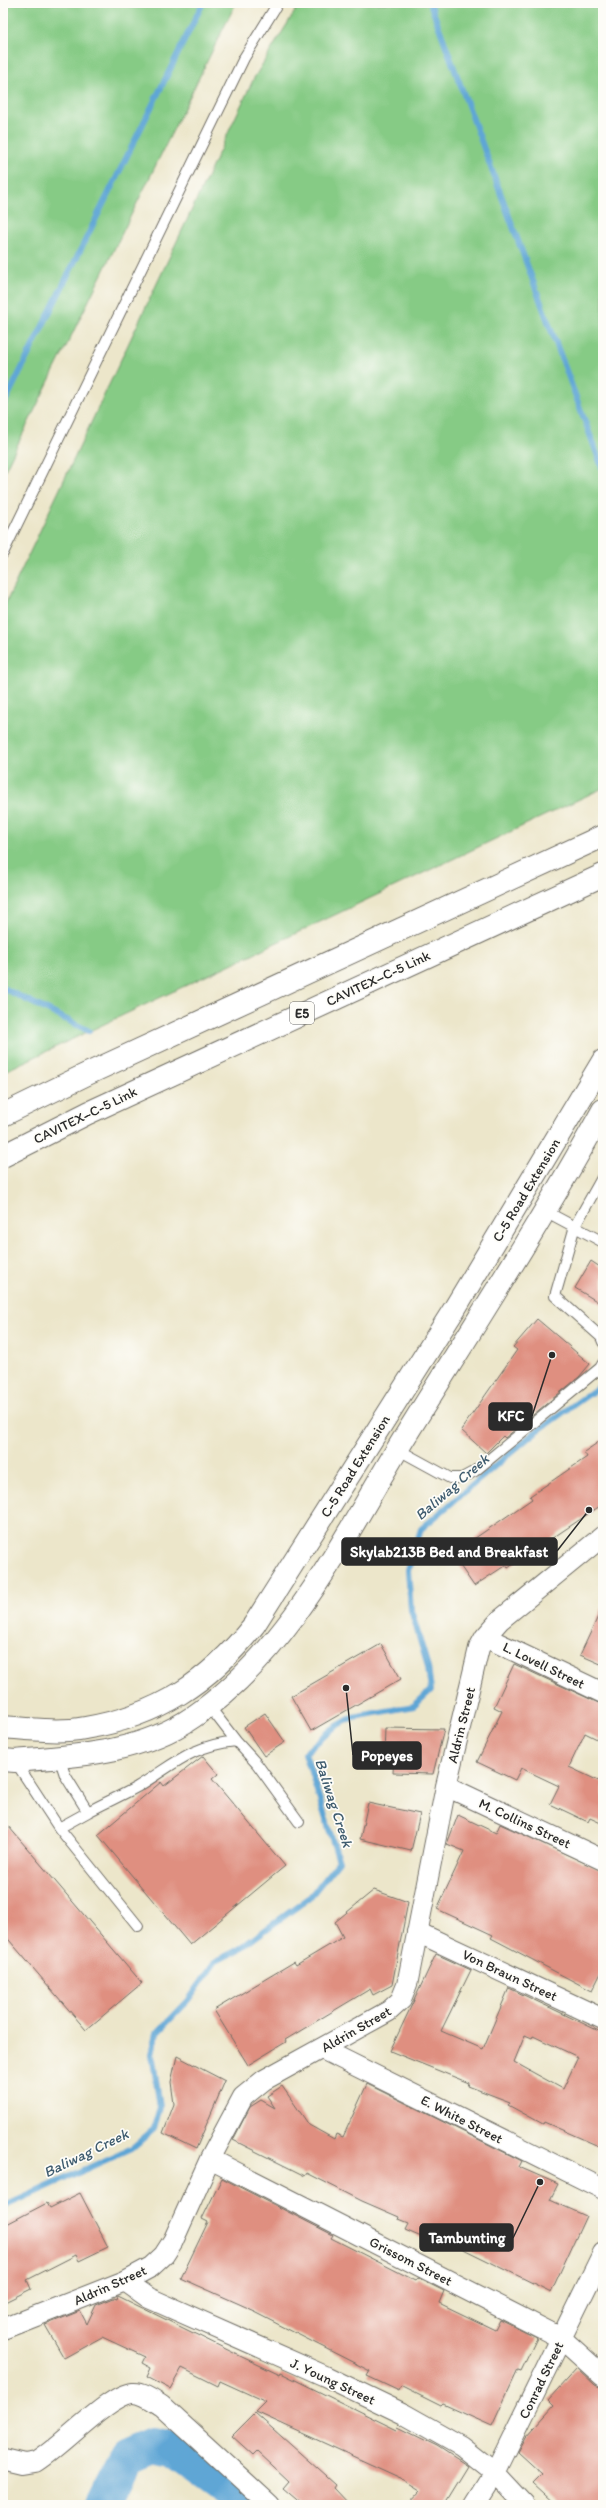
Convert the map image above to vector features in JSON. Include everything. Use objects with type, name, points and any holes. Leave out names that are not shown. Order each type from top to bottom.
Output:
[{"type":"main road","name":"E5","points":[[3,1115],[100,1068],[603,836]]},
{"type":"main road","name":"CAVITEX–C-5 Link","points":[[3,1156],[88,1113],[603,875]]},
{"type":"main road","name":"C-5 Road Extension","points":[[3,1727],[84,1729],[136,1715],[175,1697],[208,1674],[230,1655],[254,1625],[455,1308],[603,1061]]},
{"type":"main road","name":"C-5 Road Extension","points":[[9,1760],[90,1754],[144,1742],[191,1719],[226,1693],[244,1676],[272,1643],[317,1583],[397,1449],[545,1210],[603,1110]]},
{"type":"street","name":"Aldrin Street","points":[[3,2329],[124,2282],[151,2267],[164,2255],[173,2241],[210,2159],[236,2108],[252,2088],[389,2011],[401,2000],[407,1985],[446,1786],[476,1661],[485,1637],[500,1620],[603,1536]]},
{"type":"street","name":"L. Lovell Street","points":[[485,1637],[603,1693]]},
{"type":"street","name":"M. Collins Street","points":[[446,1786],[603,1860]]},
{"type":"street","name":"Von Braun Street","points":[[417,1932],[603,2019]]},
{"type":"street","name":"E. White Street","points":[[322,2049],[603,2189]]},
{"type":"street","name":"Grissom Street","points":[[210,2159],[561,2338],[603,2376]]},
{"type":"street","name":"Conrad Street","points":[[475,2505],[495,2473],[603,2254]]},
{"type":"street","name":"J. Young Street","points":[[124,2282],[149,2298],[325,2376],[404,2414],[461,2446],[495,2473],[525,2505]]},
{"type":"street","points":[[3,2459],[24,2464],[36,2462],[109,2404],[122,2396],[132,2393],[143,2395],[162,2406],[270,2505]]},
{"type":"lane","points":[[3,553],[244,58],[278,3]]},
{"type":"lane","points":[[603,1176],[575,1226],[555,1296],[601,1337],[603,1342]]},
{"type":"lane","points":[[545,1210],[603,1242]]},
{"type":"lane","points":[[397,1449],[450,1478],[462,1478],[481,1466],[600,1368],[603,1362]]},
{"type":"lane","points":[[209,1706],[256,1764],[299,1822]]},
{"type":"lane","points":[[59,1828],[136,1787],[171,1763],[193,1752],[215,1743],[236,1741]]},
{"type":"lane","points":[[59,1757],[65,1775],[88,1812]]},
{"type":"lane","points":[[9,1760],[59,1828],[138,1926]]},
{"type":"green space","points":[[3,3],[236,3],[3,474]]},
{"type":"green space","points":[[300,3],[603,3],[603,788],[3,1072],[3,609],[254,78]]},
{"type":"building","points":[[591,1261],[603,1269],[603,1305],[575,1288]]},
{"type":"building","points":[[537,1319],[590,1364],[579,1377],[505,1438],[503,1436],[486,1453],[461,1430],[517,1350],[513,1347]]},
{"type":"building","points":[[603,1439],[603,1504],[508,1568],[506,1565],[474,1586],[452,1554],[532,1499],[530,1496],[587,1457],[584,1452]]},
{"type":"building","points":[[603,1606],[603,1665],[580,1655]]},
{"type":"building","points":[[381,1644],[401,1679],[311,1731],[291,1696]]},
{"type":"building","points":[[514,1664],[603,1705],[603,1742],[585,1733],[569,1767],[603,1783],[603,1824],[590,1818],[588,1822],[550,1804],[559,1786],[521,1768],[515,1780],[477,1762],[502,1711],[494,1707]]},
{"type":"building","points":[[265,1713],[285,1742],[264,1756],[244,1727]]},
{"type":"building","points":[[385,1728],[444,1729],[433,1774],[393,1773],[394,1756],[384,1756]]},
{"type":"building","points":[[203,1756],[218,1774],[212,1779],[285,1866],[190,1945],[98,1835],[161,1782],[164,1786]]},
{"type":"building","points":[[368,1803],[420,1814],[411,1851],[360,1839]]},
{"type":"building","points":[[458,1815],[496,1833],[500,1824],[603,1871],[603,1969],[592,1991],[491,1938],[493,1935],[437,1909],[464,1851],[447,1844]]},
{"type":"building","points":[[3,1820],[142,1983],[86,2030],[3,1933]]},
{"type":"building","points":[[374,1890],[408,1902],[392,1985],[373,1995],[370,1989],[285,2040],[286,2042],[248,2065],[214,2010],[294,1962],[296,1965],[343,1937],[335,1922]]},
{"type":"building","points":[[436,1954],[471,1970],[441,2031],[483,2049],[509,1988],[603,2033],[603,2148],[544,2122],[543,2124],[508,2105],[510,2102],[468,2086],[469,2083],[390,2051]],"holes":[[[525,2035],[532,2038],[533,2036],[578,2057],[563,2089],[514,2062]]]},
{"type":"building","points":[[177,2056],[225,2081],[196,2149],[163,2133],[174,2104],[171,2082]]},
{"type":"building","points":[[367,2084],[522,2161],[519,2167],[558,2184],[550,2200],[586,2216],[551,2292],[429,2232],[426,2239],[405,2230],[408,2224],[398,2220],[399,2217],[362,2201],[307,2173],[305,2176],[233,2140],[250,2107],[261,2100],[275,2108],[267,2096],[282,2086],[309,2125],[334,2139],[336,2134],[343,2137]]},
{"type":"building","points":[[222,2178],[333,2235],[331,2238],[416,2281],[418,2278],[444,2291],[439,2303],[495,2330],[500,2320],[537,2338],[521,2371],[518,2370],[492,2426],[443,2404],[441,2406],[401,2386],[399,2391],[367,2376],[370,2371],[254,2312],[255,2311],[181,2278],[208,2222],[202,2219]]},
{"type":"building","points":[[80,2193],[108,2247],[79,2261],[76,2255],[27,2280],[31,2289],[3,2303],[3,2226],[47,2203],[50,2208]]},
{"type":"building","points":[[118,2296],[242,2357],[280,2375],[281,2373],[397,2430],[398,2427],[437,2446],[468,2466],[444,2505],[407,2505],[421,2490],[405,2480],[256,2412],[266,2402],[220,2381],[218,2386],[182,2368],[170,2389],[147,2377],[151,2368],[142,2363],[145,2357],[102,2337],[64,2358],[45,2325],[80,2311],[87,2324],[96,2305],[114,2298],[117,2299]]},
{"type":"building","points":[[577,2368],[595,2385],[603,2388],[603,2505],[557,2505],[533,2483],[542,2474],[518,2452],[526,2437],[554,2406],[548,2400]]},
{"type":"building","points":[[255,2413],[336,2485],[334,2488],[350,2505],[303,2505],[283,2488],[289,2481],[257,2451],[253,2455],[232,2436]]},
{"type":"waterway","points":[[3,406],[203,3]]},
{"type":"waterway","points":[[430,3],[603,470]]},
{"type":"waterway","points":[[3,988],[89,1031]]},
{"type":"waterway","name":"Baliwag Creek","points":[[3,2207],[132,2148],[154,2129],[160,2106],[152,2054],[157,2033],[188,2001],[216,1961],[238,1950],[309,1898],[339,1861],[305,1753],[332,1729],[353,1717],[414,1706],[431,1690],[428,1667],[411,1610],[408,1570],[421,1529],[533,1434],[603,1384]]},
{"type":"waterway","points":[[103,2505],[127,2457],[153,2446],[175,2451],[241,2498],[246,2505]]},
{"type":"place","name":"KFC","points":[[552,1355]]},
{"type":"place","name":"Skylab213B Bed and Breakfast","points":[[589,1510]]},
{"type":"place","name":"Popeyes","points":[[346,1688]]},
{"type":"place","name":"Tambunting","points":[[540,2182]]}]
